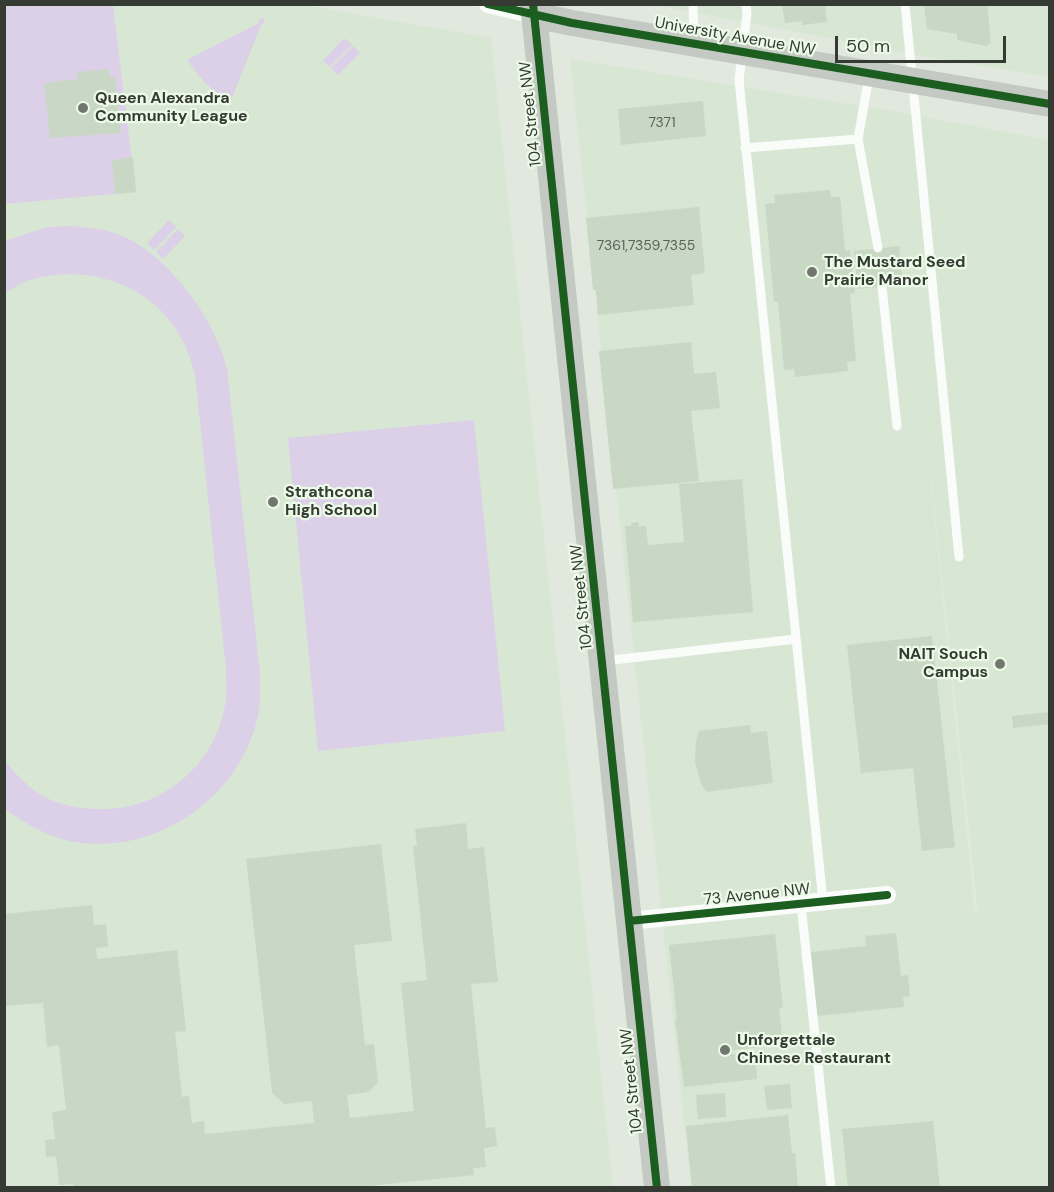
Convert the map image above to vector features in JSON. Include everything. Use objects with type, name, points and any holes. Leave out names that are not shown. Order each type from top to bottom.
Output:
[{"type":"main road","name":"University Avenue NW","points":[[534,10],[569,13],[694,44],[1050,104]]},
{"type":"main road","name":"104 Street NW","points":[[534,10],[657,1188]]},
{"type":"street","name":"University Avenue NW","points":[[488,4],[534,10]]},
{"type":"street","name":"73 Avenue NW","points":[[629,921],[888,896]]},
{"type":"lane","points":[[693,4],[694,44]]},
{"type":"lane","points":[[746,4],[747,14],[739,80],[823,902]]},
{"type":"lane","points":[[905,4],[959,557]]},
{"type":"lane","points":[[869,74],[858,139],[878,248]]},
{"type":"lane","points":[[746,148],[858,139]]},
{"type":"lane","points":[[882,287],[897,426]]},
{"type":"lane","points":[[602,662],[796,639]]},
{"type":"lane","points":[[801,904],[831,1188]]},
{"type":"shaded area","points":[[5,5],[113,5],[136,192],[5,204]]},
{"type":"shaded area","name":"Strathcona High School","points":[[113,5],[305,5],[491,38],[613,1187],[5,1187],[4,204],[136,191]]},
{"type":"shaded area","points":[[655,5],[1049,5],[1049,77],[923,56]]},
{"type":"shaded area","points":[[264,18],[265,22],[261,25],[231,100],[217,93],[187,60],[259,23],[260,19]]},
{"type":"shaded area","points":[[344,38],[352,45],[330,67],[323,61]]},
{"type":"shaded area","points":[[353,46],[360,53],[338,75],[331,68]]},
{"type":"shaded area","points":[[570,59],[892,111],[1049,140],[1049,1187],[691,1187]],"holes":[[[916,337],[978,914],[975,915]]]},
{"type":"shaded area","points":[[169,220],[176,227],[154,250],[147,243]]},
{"type":"shaded area","points":[[47,227],[98,229],[117,234],[153,255],[170,271],[200,309],[221,350],[227,369],[260,673],[260,700],[255,727],[244,755],[227,781],[206,802],[182,820],[155,833],[126,841],[95,844],[65,840],[49,834],[5,809],[5,761],[36,791],[62,804],[99,809],[122,808],[143,802],[181,781],[210,747],[219,727],[226,701],[226,669],[195,374],[182,340],[170,321],[155,305],[118,283],[98,277],[76,274],[55,275],[29,280],[5,293],[5,241]]},
{"type":"shaded area","points":[[178,229],[185,236],[163,259],[156,252]]},
{"type":"shaded area","points":[[474,420],[505,731],[318,751],[288,438]]},
{"type":"building","points":[[782,4],[825,4],[827,22],[802,25],[802,21],[785,23]]},
{"type":"building","points":[[924,4],[987,4],[991,43],[986,46],[957,40],[957,34],[927,29]]},
{"type":"building","name":"Queen Alexandra Community League","points":[[109,69],[110,78],[115,77],[121,133],[50,138],[44,83],[78,79],[77,72]]},
{"type":"building","points":[[703,101],[706,136],[621,145],[618,109]]},
{"type":"building","points":[[133,157],[136,192],[115,194],[112,160]]},
{"type":"building","name":"The Mustard Seed Prairie Manor","points":[[830,190],[831,197],[840,197],[845,251],[850,250],[855,293],[850,294],[856,361],[847,362],[848,371],[795,377],[794,369],[784,370],[778,302],[774,302],[765,204],[775,203],[774,195]]},
{"type":"building","points":[[699,207],[705,273],[691,275],[694,305],[598,315],[596,290],[593,290],[586,218]]},
{"type":"building","name":"The Mustard Seed Prairie Manor","points":[[899,246],[903,285],[858,289],[854,251]]},
{"type":"building","points":[[691,342],[694,374],[716,372],[720,408],[691,411],[699,481],[613,489],[599,351]]},
{"type":"building","points":[[742,479],[753,612],[633,622],[625,526],[639,522],[639,527],[646,526],[648,545],[684,542],[679,484]]},
{"type":"building","points":[[932,636],[955,847],[922,851],[913,768],[861,773],[847,645]]},
{"type":"building","points":[[1050,712],[1050,724],[1013,728],[1012,716]]},
{"type":"building","points":[[750,725],[751,733],[767,731],[773,783],[706,792],[695,762],[699,731]]},
{"type":"building","points":[[466,823],[468,849],[484,847],[498,982],[471,984],[486,1128],[495,1127],[497,1146],[484,1148],[486,1167],[473,1168],[474,1175],[349,1188],[73,1188],[73,1184],[59,1185],[56,1156],[46,1157],[45,1140],[55,1139],[52,1112],[66,1110],[59,1045],[47,1047],[43,1003],[4,1006],[4,914],[92,905],[94,925],[106,924],[108,947],[96,948],[97,959],[177,950],[186,1031],[175,1032],[182,1097],[189,1096],[192,1123],[204,1121],[205,1134],[314,1123],[312,1101],[284,1104],[272,1093],[246,859],[381,844],[392,941],[354,945],[365,1045],[374,1044],[378,1082],[369,1092],[347,1095],[350,1118],[414,1111],[401,983],[427,980],[413,846],[417,846],[415,829]]},
{"type":"building","points":[[896,933],[901,976],[908,975],[910,996],[903,997],[904,1007],[817,1016],[811,952],[866,946],[865,936]]},
{"type":"building","points":[[775,934],[783,1008],[779,1008],[783,1045],[732,1050],[732,1055],[755,1052],[757,1079],[684,1087],[675,1020],[677,1019],[669,945]]},
{"type":"building","points":[[790,1084],[792,1108],[767,1110],[764,1086]]},
{"type":"building","points":[[725,1093],[726,1117],[698,1119],[696,1095]]},
{"type":"building","points":[[788,1115],[798,1188],[692,1188],[686,1126]]},
{"type":"building","points":[[933,1121],[940,1188],[848,1188],[842,1129]]},
{"type":"cycle path","points":[[488,4],[572,23],[1050,104]]},
{"type":"cycle path","points":[[533,4],[657,1188]]},
{"type":"cycle path","points":[[629,921],[887,895]]},
{"type":"place","name":"Queen Alexandra Community League","points":[[83,108]]},
{"type":"place","name":"The Mustard Seed Prairie Manor","points":[[812,272]]},
{"type":"place","name":"Strathcona High School","points":[[273,502]]},
{"type":"place","name":"NAIT Souch Campus","points":[[1000,664]]},
{"type":"place","name":"Unforgettale Chinese Restaurant","points":[[725,1050]]}]
